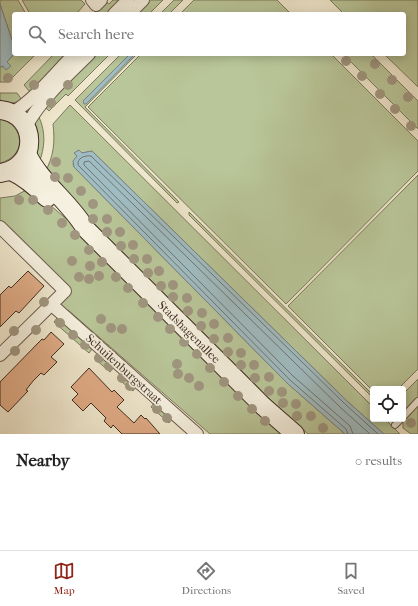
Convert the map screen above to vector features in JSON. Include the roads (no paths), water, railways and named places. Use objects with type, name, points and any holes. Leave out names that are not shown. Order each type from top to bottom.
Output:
[{"type":"main road","points":[[6,111],[20,119],[26,126],[29,140],[27,154],[20,164],[6,172]]},
{"type":"main road","name":"Stadshagenallee","points":[[27,154],[37,172],[53,191],[77,215],[85,228],[263,406],[295,434]]},
{"type":"main road","name":"Stadshagenallee","points":[[6,172],[19,174],[72,221],[85,228]]},
{"type":"street","points":[[92,0],[96,5],[101,0]]},
{"type":"street","points":[[116,12],[128,0]]},
{"type":"street","points":[[131,12],[143,0]]},
{"type":"street","points":[[6,111],[19,109],[72,56]]},
{"type":"street","points":[[26,126],[30,118],[87,56]]},
{"type":"street","points":[[0,226],[65,291],[0,356]]},
{"type":"street","name":"Schuilenburgstraat","points":[[52,305],[197,434]]},
{"type":"lane","points":[[406,414],[418,402]]},
{"type":"lane","points":[[395,425],[398,422]]},
{"type":"water","points":[[0,4],[12,40],[12,56],[7,62],[11,66],[6,70],[3,66],[0,67]]},
{"type":"water","points":[[128,56],[133,56],[86,104],[84,104],[83,101]]},
{"type":"water","points":[[79,150],[82,153],[92,151],[348,402],[384,434],[345,434],[287,383],[74,167],[73,161],[77,156],[74,153]]}]
